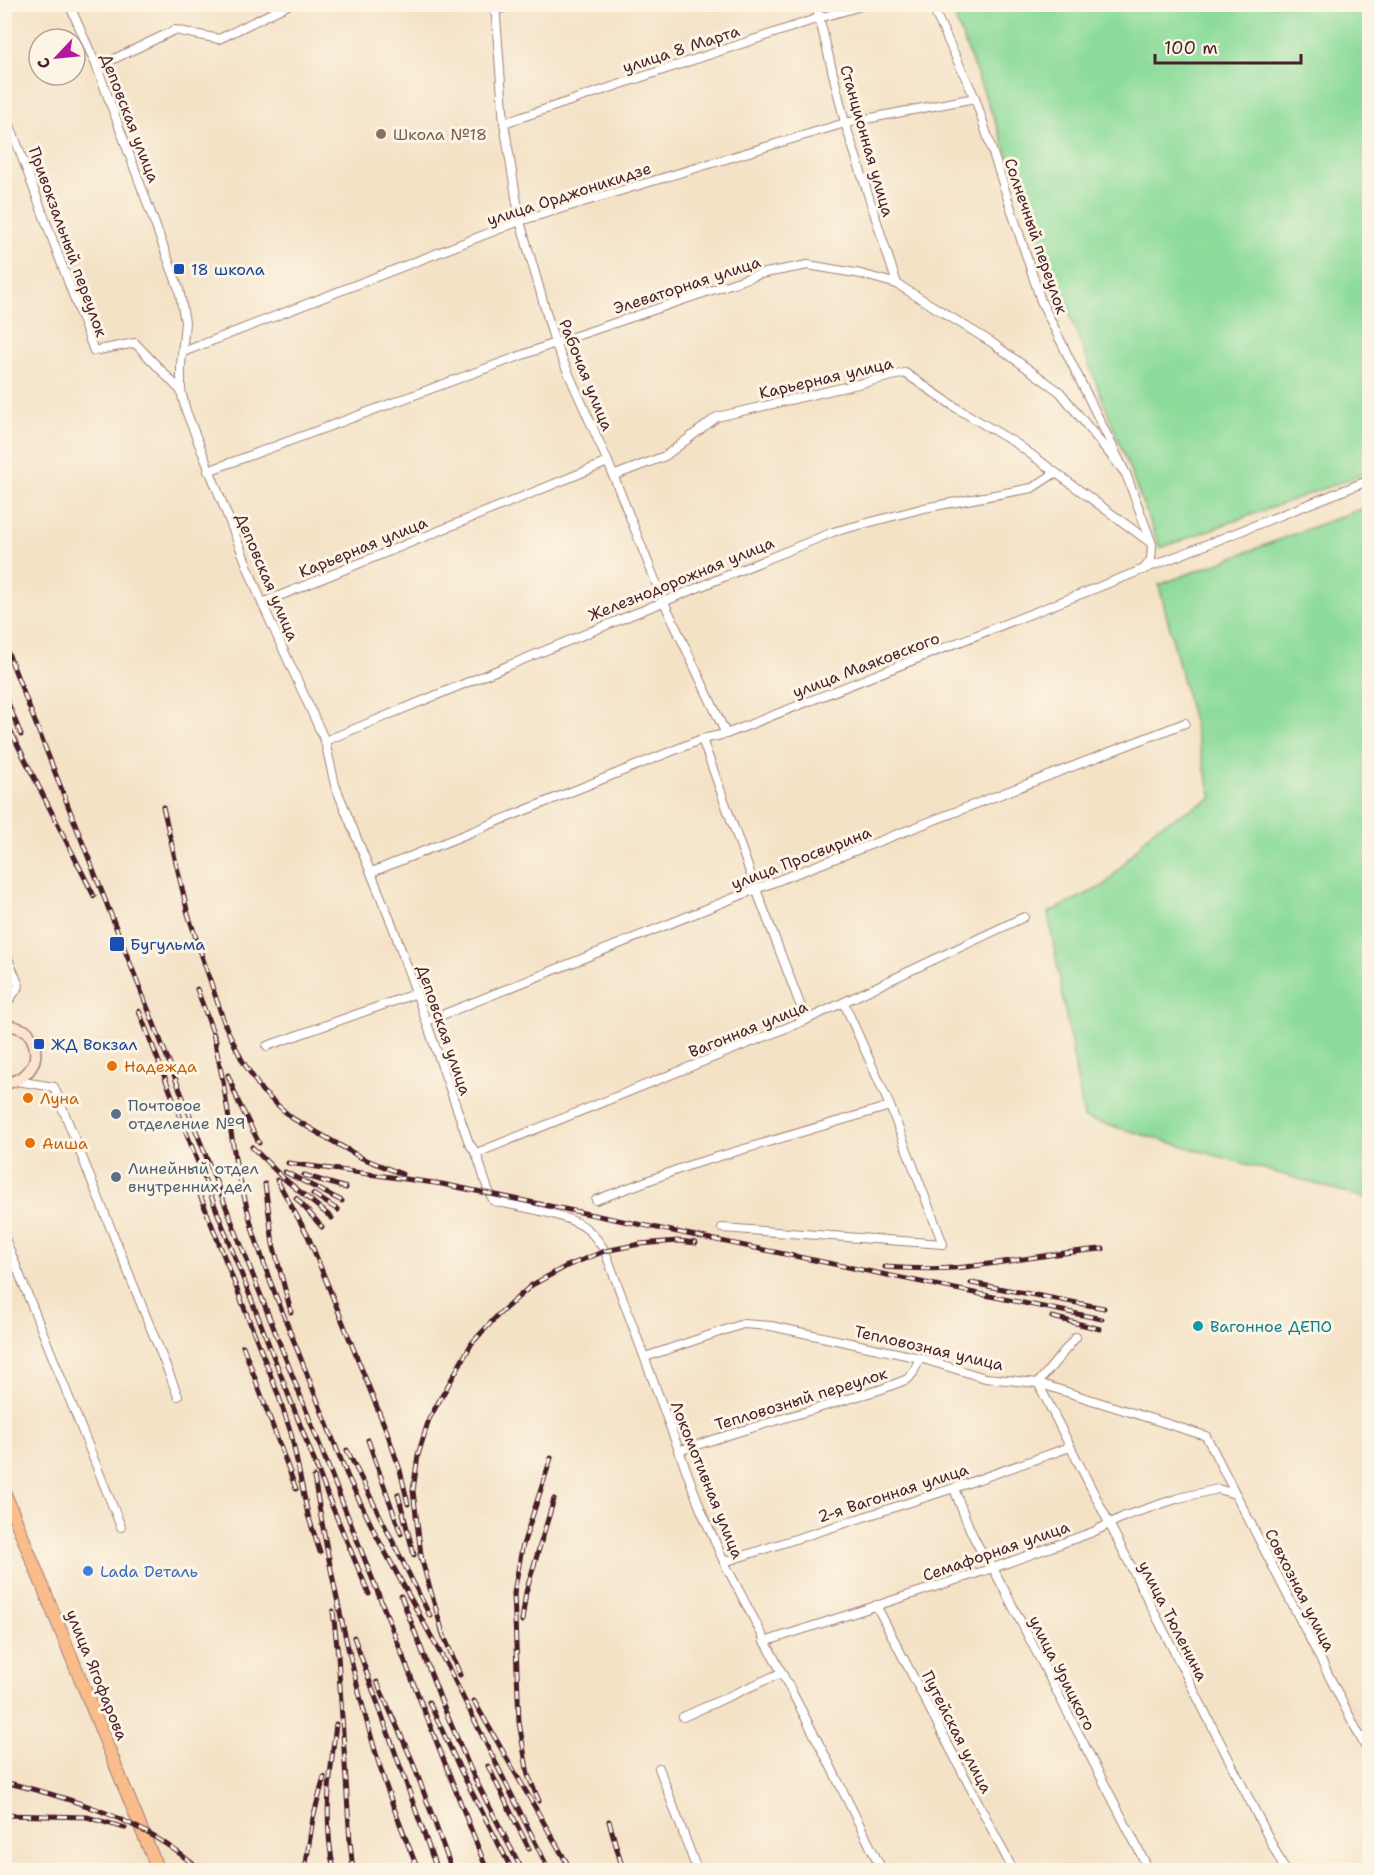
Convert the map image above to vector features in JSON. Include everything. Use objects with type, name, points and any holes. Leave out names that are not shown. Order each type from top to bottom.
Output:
[{"type":"main road","name":"улица Ягофарова","points":[[4,1491],[158,1870]]},
{"type":"street","name":"Деповская улица","points":[[69,4],[97,67],[179,290],[185,322],[181,392],[186,411],[262,603],[325,741],[335,785],[372,872],[469,1143],[477,1153]]},
{"type":"street","points":[[97,67],[175,30],[219,39],[290,4]]},
{"type":"street","points":[[495,8],[516,4]]},
{"type":"street","name":"Станционная улица","points":[[816,4],[845,123],[897,285]]},
{"type":"street","name":"улица 8 Марта","points":[[504,123],[819,18],[868,4]]},
{"type":"street","name":"Солнечный переулок","points":[[931,4],[975,98],[1041,301],[1126,474],[1152,544]]},
{"type":"street","name":"Рабочая улица","points":[[495,8],[504,123],[520,221],[555,343],[608,462],[663,600],[726,734]]},
{"type":"street","name":"улица Орджоникидзе","points":[[183,352],[520,221],[845,123],[975,98]]},
{"type":"street","name":"Привокзальный переулок","points":[[4,109],[94,351],[135,343],[181,392]]},
{"type":"street","name":"Элеваторная улица","points":[[208,471],[555,343],[760,274],[808,265],[861,274],[897,285],[991,342],[1060,392],[1126,474]]},
{"type":"street","name":"Карьерная улица","points":[[613,476],[665,456],[717,417],[905,373],[958,409],[1017,444],[1152,544]]},
{"type":"street","name":"Карьерная улица","points":[[262,603],[608,462]]},
{"type":"street","name":"Железнодорожная улица","points":[[325,741],[833,532],[924,508],[1032,488],[1055,473]]},
{"type":"street","name":"улица Маяковского","points":[[372,872],[702,739],[726,734],[1370,480]]},
{"type":"street","points":[[1142,571],[1151,560],[1152,544]]},
{"type":"street","name":"улица Просвирина","points":[[427,1021],[1185,723]]},
{"type":"street","points":[[702,739],[806,1020]]},
{"type":"street","name":"Вагонная улица","points":[[477,1153],[806,1020],[1024,917]]},
{"type":"street","points":[[4,949],[19,986],[4,1007]]},
{"type":"street","points":[[267,1046],[417,993]]},
{"type":"street","points":[[722,1228],[943,1244],[890,1106],[843,1003]]},
{"type":"street","points":[[4,1026],[24,1029],[30,1034],[34,1043],[34,1063],[28,1073],[17,1081]]},
{"type":"street","points":[[4,1084],[17,1081],[54,1087],[178,1396]]},
{"type":"street","points":[[596,1200],[690,1165],[890,1106]]},
{"type":"street","name":"Локомотивная улица","points":[[477,1153],[489,1194],[494,1202],[570,1220],[586,1228],[595,1237],[611,1265],[678,1451],[724,1562],[882,1870]]},
{"type":"street","points":[[4,1236],[121,1527]]},
{"type":"street","name":"Тепловозная улица","points":[[645,1357],[743,1324],[771,1326],[920,1358],[985,1378],[1038,1383],[1206,1436]]},
{"type":"street","points":[[1038,1383],[1076,1337]]},
{"type":"street","name":"Тепловозный переулок","points":[[678,1451],[882,1389],[908,1379],[920,1358]]},
{"type":"street","name":"улица Тюленина","points":[[1038,1383],[1285,1870]]},
{"type":"street","name":"Совхозная улица","points":[[1206,1436],[1370,1756]]},
{"type":"street","name":"2-я Вагонная улица","points":[[724,1562],[954,1488],[1070,1447]]},
{"type":"street","name":"улица Урицкого","points":[[954,1488],[966,1521],[984,1557],[993,1568],[1149,1870]]},
{"type":"street","name":"Семафорная улица","points":[[764,1642],[993,1568],[1093,1532],[1125,1515],[1179,1498],[1218,1489],[1235,1494]]},
{"type":"street","name":"Путейская улица","points":[[876,1605],[1013,1870]]},
{"type":"street","points":[[683,1717],[781,1673]]},
{"type":"street","points":[[659,1768],[697,1870]]},
{"type":"green space","points":[[950,5],[1369,5],[1369,472],[1160,548]]},
{"type":"green space","points":[[1370,506],[1369,1199],[1084,1118],[1048,913],[1105,885],[1155,828],[1212,798],[1159,585]]},
{"type":"railway","points":[[4,643],[487,1870]]},
{"type":"railway","points":[[4,693],[21,735]]},
{"type":"railway","points":[[4,718],[94,896]]},
{"type":"railway","points":[[163,807],[188,914],[225,1025],[242,1060],[262,1091],[292,1118],[362,1158],[402,1174]]},
{"type":"railway","points":[[197,989],[216,1041]]},
{"type":"railway","points":[[139,1011],[329,1499],[369,1594]]},
{"type":"railway","points":[[213,1033],[236,1164],[253,1231],[270,1281],[347,1475],[377,1537],[450,1671],[549,1870]]},
{"type":"railway","points":[[228,1075],[259,1143]]},
{"type":"railway","points":[[252,1147],[282,1177],[332,1218]]},
{"type":"railway","points":[[288,1163],[442,1184],[1102,1319]]},
{"type":"railway","points":[[285,1172],[342,1201]]},
{"type":"railway","points":[[304,1175],[346,1188]]},
{"type":"railway","points":[[277,1180],[308,1236],[387,1432],[400,1470],[408,1504]]},
{"type":"railway","points":[[265,1184],[273,1244],[291,1312]]},
{"type":"railway","points":[[313,1194],[338,1210]]},
{"type":"railway","points":[[200,1195],[278,1394],[291,1433],[308,1515],[320,1552]]},
{"type":"railway","points":[[296,1198],[322,1227]]},
{"type":"railway","points":[[422,1562],[413,1491],[418,1455],[429,1419],[472,1343],[499,1314],[532,1285],[567,1266],[605,1251],[640,1244],[678,1241],[696,1243]]},
{"type":"railway","points":[[885,1267],[929,1269],[962,1267],[1103,1249]]},
{"type":"railway","points":[[971,1283],[1104,1308]]},
{"type":"railway","points":[[1052,1317],[1100,1329]]},
{"type":"railway","points":[[243,1346],[296,1489]]},
{"type":"railway","points":[[368,1440],[401,1534]]},
{"type":"railway","points":[[347,1450],[430,1616]]},
{"type":"railway","points":[[539,1801],[528,1775],[519,1722],[514,1593],[522,1548],[551,1458]]},
{"type":"railway","points":[[314,1477],[335,1592],[362,1705],[388,1792],[418,1870]]},
{"type":"railway","points":[[398,1494],[414,1555]]},
{"type":"railway","points":[[522,1621],[526,1592],[554,1499]]},
{"type":"railway","points":[[420,1554],[444,1637]]},
{"type":"railway","points":[[401,1596],[444,1708],[473,1775],[522,1870]]},
{"type":"railway","points":[[333,1611],[353,1870]]},
{"type":"railway","points":[[442,1631],[460,1675]]},
{"type":"railway","points":[[354,1637],[437,1870]]},
{"type":"railway","points":[[377,1682],[412,1760],[452,1870]]},
{"type":"railway","points":[[474,1701],[571,1870]]},
{"type":"railway","points":[[429,1702],[460,1769],[512,1870]]},
{"type":"railway","points":[[334,1870],[328,1815],[336,1724]]},
{"type":"railway","points":[[488,1766],[529,1849]]},
{"type":"railway","points":[[305,1870],[313,1818],[324,1777]]},
{"type":"railway","points":[[4,1782],[83,1804],[133,1825],[179,1853],[200,1870]]},
{"type":"railway","points":[[4,1815],[87,1817],[125,1828]]},
{"type":"railway","points":[[609,1821],[623,1870]]},
{"type":"place","name":"Школа №18","points":[[381,134]]},
{"type":"place","name":"18 школа","points":[[179,269]]},
{"type":"place","name":"Бугульма","points":[[117,944]]},
{"type":"place","name":"ЖД Вокзал","points":[[39,1044]]},
{"type":"place","name":"Надежда","points":[[112,1066]]},
{"type":"place","name":"Луна","points":[[28,1098]]},
{"type":"place","name":"Почтовое отделение №9","points":[[116,1114]]},
{"type":"place","name":"Аиша","points":[[30,1143]]},
{"type":"place","name":"Линейный отдел внутренних дел","points":[[116,1177]]},
{"type":"place","name":"Вагонное ДЕПО","points":[[1198,1326]]},
{"type":"place","name":"Lada Dеталь","points":[[88,1571]]}]
